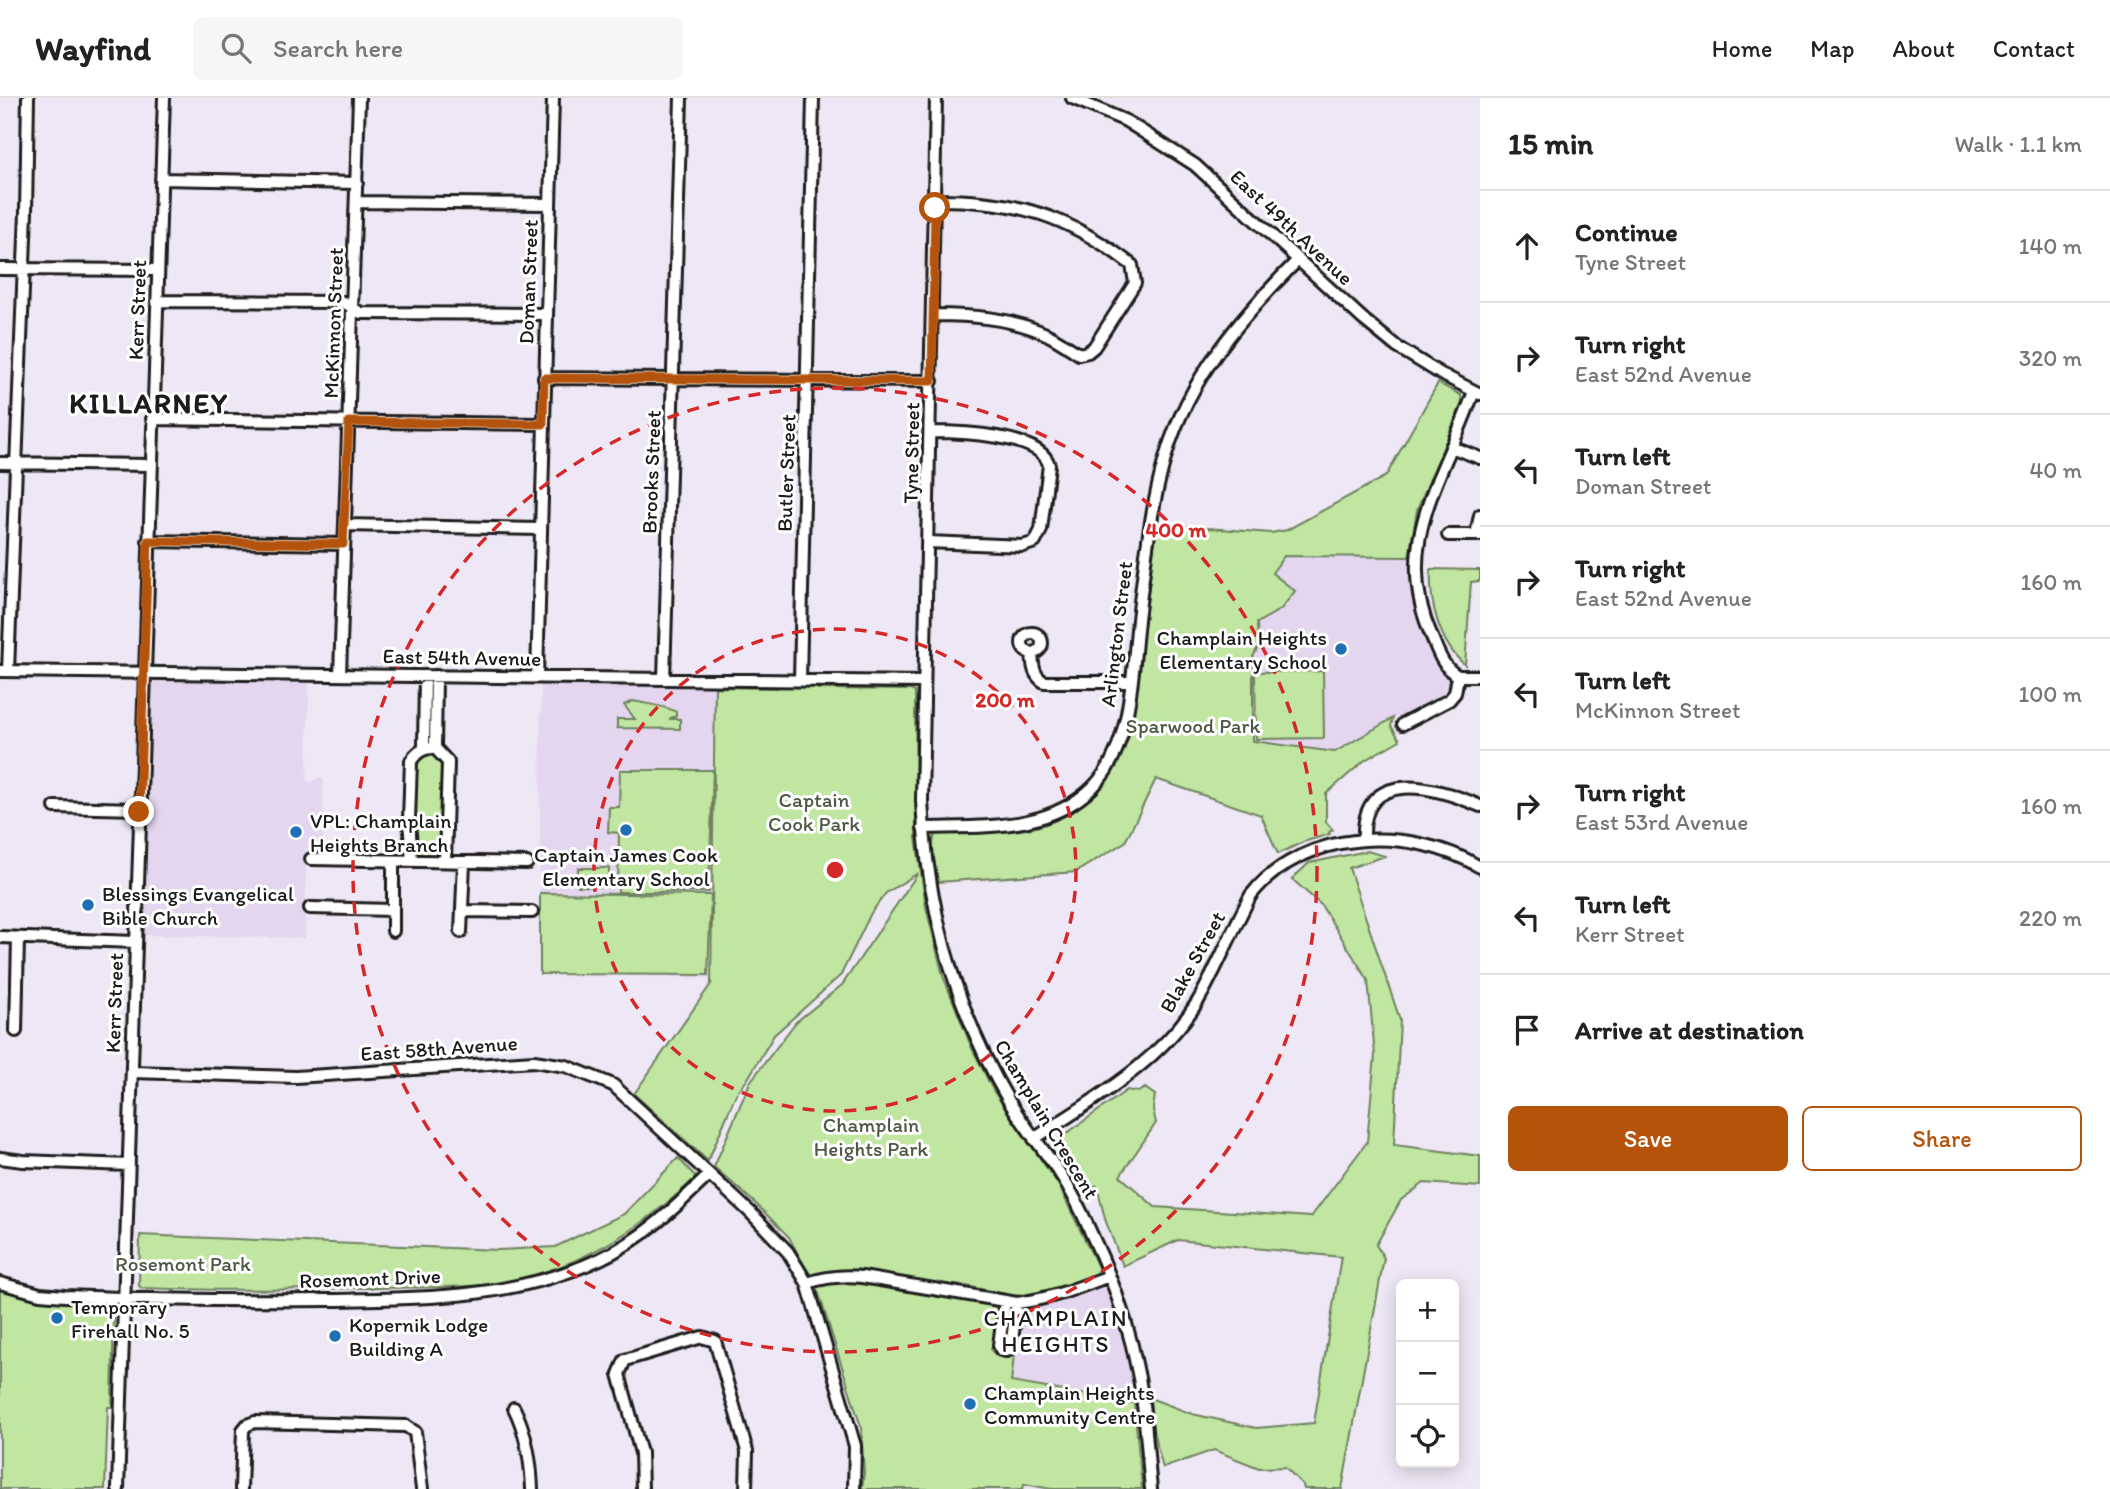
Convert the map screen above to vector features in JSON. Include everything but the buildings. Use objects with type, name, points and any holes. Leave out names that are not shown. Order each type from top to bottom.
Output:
[{"type":"street","points":[[4,671],[16,464],[26,212],[27,98]]},
{"type":"street","name":"Kerr Street","points":[[118,1489],[164,98]]},
{"type":"street","name":"McKinnon Street","points":[[340,675],[359,98]]},
{"type":"street","name":"Doman Street","points":[[537,677],[553,98]]},
{"type":"street","name":"Brooks Street","points":[[664,679],[681,98]]},
{"type":"street","name":"Butler Street","points":[[800,680],[813,98]]},
{"type":"street","name":"Tyne Street","points":[[924,682],[936,98]]},
{"type":"street","name":"East 49th Avenue","points":[[1072,98],[1126,121],[1195,165],[1397,347],[1477,392]]},
{"type":"street","points":[[161,179],[357,183]]},
{"type":"street","points":[[933,315],[969,315],[1018,324],[1047,334],[1079,354],[1094,347],[1135,283],[1132,265],[1102,242],[1040,213],[991,202],[936,200]]},
{"type":"street","points":[[356,202],[550,204]]},
{"type":"street","name":"Arlington Street","points":[[923,828],[1034,821],[1075,802],[1096,784],[1115,754],[1124,728],[1148,536],[1163,463],[1175,429],[1199,381],[1228,336],[1298,260]]},
{"type":"street","points":[[0,269],[158,270]]},
{"type":"street","points":[[157,301],[342,302],[361,313],[547,314]]},
{"type":"street","points":[[544,378],[932,381]]},
{"type":"street","points":[[1477,392],[1424,513],[1419,534],[1417,573],[1425,622],[1444,662],[1458,676],[1480,676]]},
{"type":"street","points":[[152,419],[543,424]]},
{"type":"street","points":[[928,542],[1023,545],[1035,542],[1041,530],[1049,465],[1047,456],[1039,449],[1024,444],[992,436],[931,432]]},
{"type":"street","points":[[1451,447],[1480,458]]},
{"type":"street","points":[[0,463],[151,465]]},
{"type":"street","points":[[1448,535],[1478,535],[1480,514]]},
{"type":"street","points":[[345,525],[540,529]]},
{"type":"street","points":[[148,541],[343,544]]},
{"type":"street","points":[[1032,653],[1033,670],[1037,678],[1044,682],[1130,682]]},
{"type":"street","name":"East 54th Avenue","points":[[4,671],[924,682]]},
{"type":"street","points":[[429,748],[430,676]]},
{"type":"street","points":[[1403,724],[1449,699],[1455,693],[1458,676]]},
{"type":"street","name":"Champlain Crescent","points":[[924,682],[923,828],[931,885],[951,975],[981,1048],[1011,1104],[1060,1174],[1077,1204],[1109,1276],[1138,1371],[1151,1489]]},
{"type":"street","points":[[412,861],[411,761],[429,748]]},
{"type":"street","points":[[429,748],[448,762],[445,861]]},
{"type":"street","points":[[1364,840],[1364,820],[1368,809],[1376,798],[1388,791],[1402,787],[1417,788],[1457,796],[1480,806]]},
{"type":"street","points":[[55,807],[139,809]]},
{"type":"street","name":"Blake Street","points":[[1034,1139],[1140,1066],[1168,1041],[1198,1001],[1251,895],[1275,870],[1305,853],[1331,845],[1364,840],[1421,844],[1458,855],[1480,867]]},
{"type":"street","points":[[311,859],[527,863]]},
{"type":"street","points":[[393,861],[393,931]]},
{"type":"street","points":[[461,932],[464,862]]},
{"type":"street","points":[[310,908],[393,909]]},
{"type":"street","points":[[463,911],[532,912]]},
{"type":"street","points":[[0,937],[135,942]]},
{"type":"street","points":[[16,1031],[18,938]]},
{"type":"street","name":"East 58th Avenue","points":[[132,1072],[296,1077],[534,1061],[566,1066],[584,1071],[613,1085],[709,1175]]},
{"type":"street","points":[[0,1158],[129,1165]]},
{"type":"street","points":[[709,1175],[773,1234],[807,1283],[855,1446],[854,1489]]},
{"type":"street","name":"Rosemont Drive","points":[[0,1283],[40,1294],[262,1301],[475,1294],[512,1289],[559,1276],[602,1258],[643,1234],[709,1175]]},
{"type":"street","points":[[807,1283],[842,1275],[1017,1303],[1065,1294],[1109,1276]]},
{"type":"street","points":[[1005,1301],[999,1345],[1001,1350],[1007,1351],[1011,1347],[1017,1303]]},
{"type":"street","points":[[642,1489],[641,1452],[619,1374],[625,1360],[702,1336],[715,1341],[744,1439],[747,1451],[746,1489]]},
{"type":"street","points":[[514,1408],[519,1418],[528,1458],[532,1489]]},
{"type":"street","points":[[241,1489],[243,1430],[247,1424],[255,1422],[406,1426],[415,1432],[422,1489]]},
{"type":"shaded area","name":"Champlain Heights Elementary School","points":[[1254,556],[1409,557],[1411,592],[1417,622],[1435,660],[1450,682],[1448,692],[1412,712],[1393,718],[1335,752],[1253,741]]},
{"type":"shaded area","points":[[157,680],[309,682],[307,781],[323,778],[323,850],[306,850],[305,938],[145,935],[144,821],[147,819],[151,686]]},
{"type":"shaded area","name":"Captain James Cook Elementary School","points":[[541,685],[715,687],[710,978],[539,973]]},
{"type":"shaded area","points":[[1101,1284],[1106,1288],[1115,1312],[1128,1362],[1134,1403],[1010,1382],[1022,1308],[1053,1301]]},
{"type":"green space","name":"Sparwood Park","points":[[1438,383],[1461,395],[1462,403],[1417,510],[1409,557],[1284,556],[1272,573],[1295,591],[1281,609],[1257,623],[1258,647],[1253,657],[1253,741],[1335,752],[1393,718],[1391,726],[1400,740],[1365,760],[1326,794],[1326,822],[1333,830],[1330,834],[1303,842],[1278,854],[1261,815],[1156,779],[1125,842],[1076,872],[938,882],[933,852],[935,835],[963,831],[1010,831],[1055,821],[1090,798],[1116,764],[1132,721],[1157,524],[1271,533],[1287,530],[1386,476]]},
{"type":"green space","points":[[1431,569],[1480,570],[1480,581],[1471,582],[1465,665],[1442,634],[1434,608]]},
{"type":"green space","points":[[1323,671],[1324,738],[1256,739],[1255,672]]},
{"type":"green space","name":"Champlain Heights Park","points":[[783,685],[813,686],[818,689],[915,692],[916,838],[926,907],[943,976],[971,1046],[994,1092],[1058,1184],[1099,1269],[1096,1275],[1061,1289],[1027,1297],[967,1286],[925,1283],[846,1271],[844,1280],[995,1306],[1000,1311],[991,1350],[1002,1356],[1014,1355],[1011,1382],[1134,1403],[1142,1489],[1051,1489],[1024,1484],[1023,1489],[862,1489],[864,1473],[861,1427],[819,1294],[789,1237],[714,1167],[750,1082],[796,1022],[842,985],[918,873],[886,893],[871,913],[841,975],[774,1035],[736,1094],[708,1161],[634,1094],[711,984],[715,687],[777,688]]},
{"type":"green space","points":[[633,701],[676,712],[676,716],[669,719],[680,719],[680,729],[617,728],[617,719],[635,719],[624,705]]},
{"type":"green space","points":[[426,754],[439,757],[444,766],[442,850],[429,856],[418,851],[414,841],[415,765],[418,758]]},
{"type":"green space","points":[[620,770],[713,770],[709,892],[618,892],[619,833],[608,832],[609,807],[619,807]]},
{"type":"green space","points":[[1367,851],[1385,856],[1349,868],[1400,1020],[1394,1145],[1480,1156],[1480,1187],[1424,1183],[1401,1200],[1376,1245],[1384,1258],[1342,1489],[1304,1489],[1285,1467],[1259,1468],[1214,1450],[1163,1468],[1153,1431],[1150,1398],[1192,1414],[1256,1428],[1314,1423],[1341,1257],[1178,1240],[1123,1266],[1105,1219],[1097,1186],[1081,1185],[1061,1151],[1059,1139],[1127,1090],[1138,1092],[1145,1088],[1155,1095],[1153,1109],[1156,1123],[1120,1176],[1155,1207],[1311,1217],[1367,1142],[1375,1055],[1368,980],[1321,905],[1292,879],[1309,863]]},
{"type":"green space","points":[[578,868],[609,868],[609,887],[578,886]]},
{"type":"green space","points":[[540,893],[711,895],[708,975],[540,974]]},
{"type":"green space","name":"Rosemont Park","points":[[678,1158],[696,1177],[652,1215],[603,1247],[576,1260],[521,1278],[492,1284],[443,1287],[223,1290],[139,1286],[140,1235],[498,1250],[555,1247],[624,1214]]},
{"type":"green space","points":[[0,1289],[36,1298],[110,1302],[114,1305],[112,1407],[108,1407],[105,1489],[0,1489]]},
{"type":"place","name":"Champlain Heights Elementary School","points":[[1341,649]]},
{"type":"place","name":"Captain James Cook Elementary School","points":[[626,830]]},
{"type":"place","name":"VPL: Champlain Heights Branch","points":[[296,832]]},
{"type":"place","name":"Blessings Evangelical Bible Church","points":[[88,905]]},
{"type":"place","name":"Temporary Firehall No. 5","points":[[57,1318]]},
{"type":"place","name":"Kopernik Lodge Building A","points":[[335,1336]]},
{"type":"place","name":"Champlain Heights Community Centre","points":[[970,1404]]},
{"type":"district","name":"KILLARNEY","points":[[149,403]]},
{"type":"district","name":"CHAMPLAIN HEIGHTS","points":[[1056,1331]]},
{"type":"route","points":[[139,812],[148,541],[343,544],[349,422],[543,424],[544,378],[932,381],[935,208]]},
{"type":"park label","name":"Captain Cook Park","points":[[814,811]]}]
